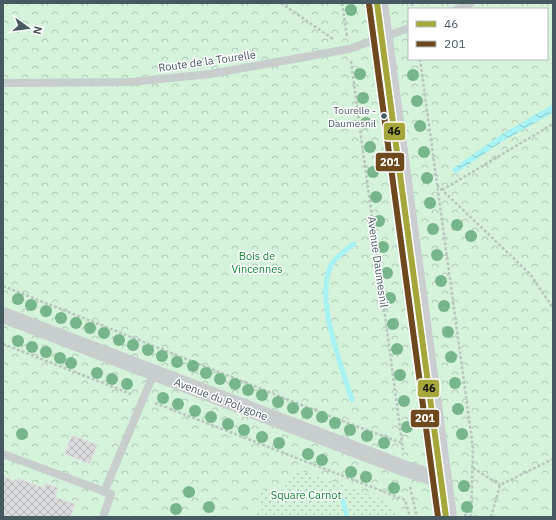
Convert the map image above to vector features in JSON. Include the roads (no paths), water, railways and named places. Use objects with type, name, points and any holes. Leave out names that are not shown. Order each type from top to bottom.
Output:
[{"type":"street","points":[[377,3],[441,480],[454,516]]},
{"type":"street","name":"Avenue du Polygone","points":[[3,315],[406,469],[441,480]]},
{"type":"lane","points":[[459,8],[471,3]]},
{"type":"lane","name":"Route de la Tourelle","points":[[3,83],[131,82],[210,74],[349,49],[408,28]]},
{"type":"lane","points":[[104,492],[154,373]]},
{"type":"lane","points":[[3,454],[111,494],[103,517]]},
{"type":"water","points":[[553,104],[553,113],[503,141],[455,174],[452,169],[502,134]]},
{"type":"waterway","points":[[352,400],[331,330],[327,311],[326,292],[327,275],[333,262],[340,254],[354,244]]},
{"type":"waterway","points":[[343,501],[347,517]]},
{"type":"place","name":"Tourelle - Daumesnil","points":[[384,116]]},
{"type":"park label","name":"Bois de Vincennes","points":[[257,262]]},
{"type":"park label","name":"Square Carnot","points":[[306,495]]}]
